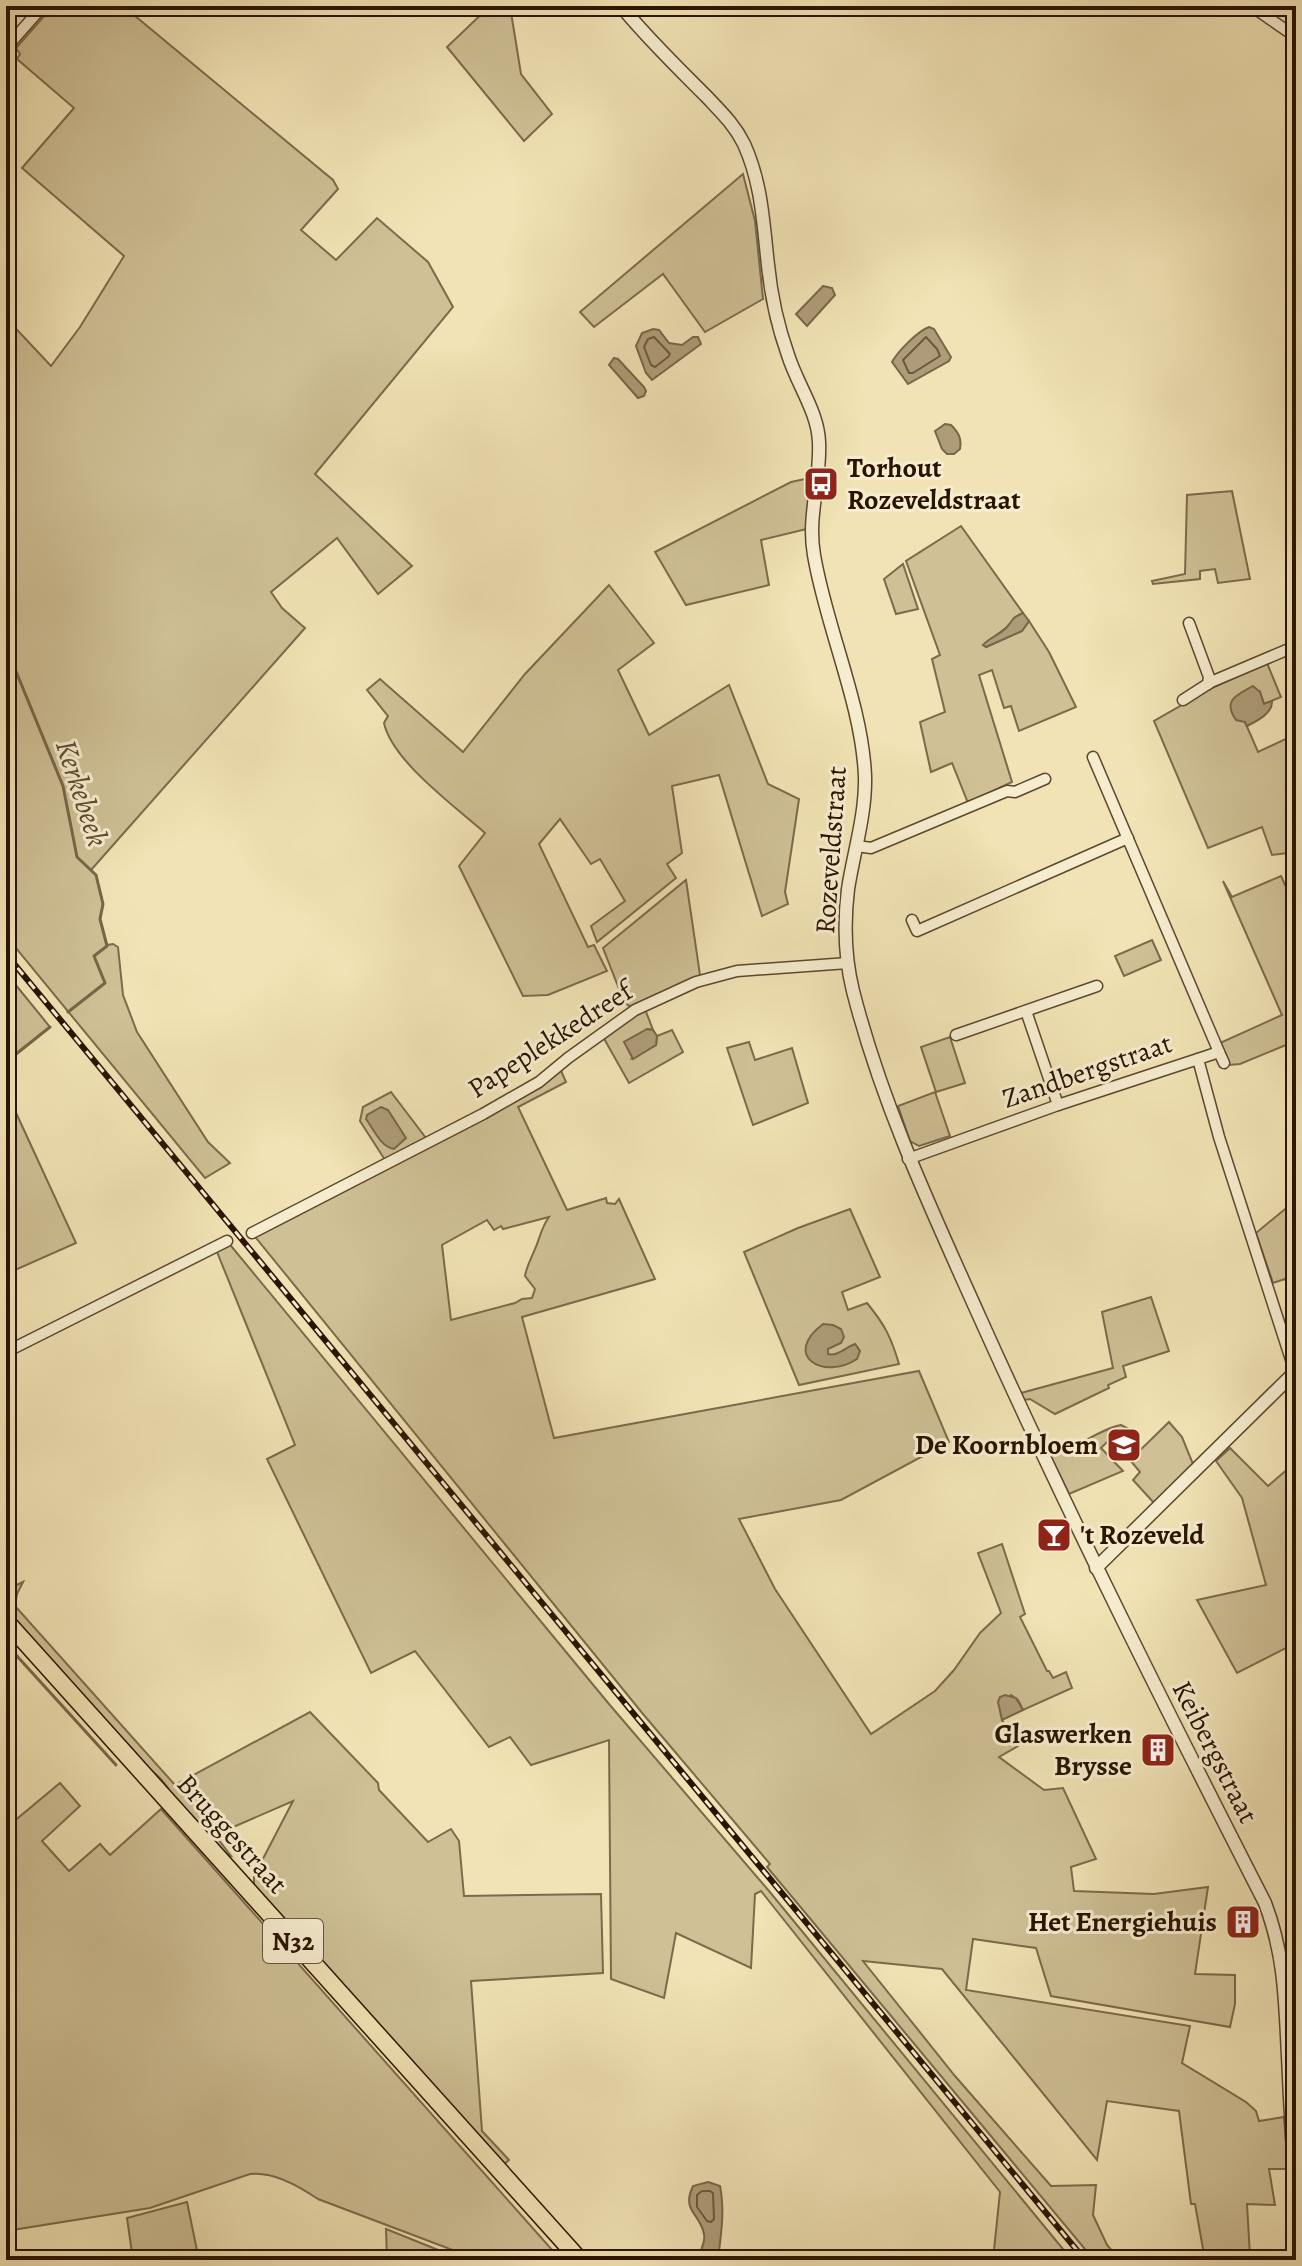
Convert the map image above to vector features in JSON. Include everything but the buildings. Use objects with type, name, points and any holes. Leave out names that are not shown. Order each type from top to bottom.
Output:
[{"type":"main road","name":"Bruggestraat","points":[[6,1621],[580,2260]]},
{"type":"street","points":[[6,48],[43,6]]},
{"type":"street","name":"Rozeveldstraat","points":[[621,6],[729,118],[742,140],[756,178],[779,326],[819,433],[811,534],[817,571],[858,729],[863,760],[865,791],[846,908],[848,963],[853,992],[908,1159],[1096,1568]]},
{"type":"street","points":[[1251,6],[1296,37]]},
{"type":"street","points":[[1189,623],[1209,677],[1208,684]]},
{"type":"street","points":[[1183,700],[1208,684],[1296,646]]},
{"type":"street","points":[[1093,757],[1224,1063]]},
{"type":"street","points":[[857,846],[871,848],[1007,791],[1015,792],[1045,779]]},
{"type":"street","points":[[912,920],[917,931],[1128,838]]},
{"type":"street","name":"Papeplekkedreef","points":[[252,1233],[539,1082],[635,1010],[696,982],[737,971],[848,963]]},
{"type":"street","points":[[956,1035],[1097,986]]},
{"type":"street","points":[[1026,1011],[1058,1105]]},
{"type":"street","points":[[1198,1059],[1219,1052]]},
{"type":"street","name":"Zandbergstraat","points":[[908,1159],[1198,1059],[1219,1137],[1296,1372]]},
{"type":"street","points":[[6,1352],[227,1241]]},
{"type":"street","points":[[1096,1568],[1296,1372]]},
{"type":"street","name":"Keibergstraat","points":[[1096,1568],[1265,1903],[1274,1927],[1285,1992],[1296,2200]]},
{"type":"shaded area","points":[[53,6],[123,6],[333,180],[338,189],[301,230],[336,260],[377,218],[428,262],[453,307],[315,474],[412,566],[378,594],[337,538],[271,592],[282,608],[305,628],[91,870],[96,875],[103,904],[100,919],[107,945],[118,947],[123,995],[137,1032],[208,1142],[230,1163],[205,1178],[6,936],[6,318],[51,366],[80,327],[124,256],[22,168],[74,108],[17,59],[20,54],[16,48]]},
{"type":"shaded area","points":[[490,6],[510,6],[521,74],[552,114],[524,141],[447,47]]},
{"type":"shaded area","points":[[743,174],[755,221],[763,299],[705,332],[663,274],[594,327],[580,312]]},
{"type":"shaded area","points":[[816,479],[811,528],[761,540],[769,585],[686,605],[655,552],[791,482]]},
{"type":"shaded area","points":[[1232,491],[1250,579],[1218,583],[1215,569],[1200,571],[1200,579],[1153,584],[1152,581],[1185,574],[1187,495]]},
{"type":"shaded area","points":[[961,526],[1023,613],[984,645],[986,647],[1022,631],[1029,621],[1049,652],[1076,707],[1019,731],[1011,706],[1004,708],[992,670],[979,675],[1012,782],[968,803],[952,763],[931,772],[920,722],[945,712],[932,659],[940,655],[906,561]]},
{"type":"shaded area","points":[[903,564],[918,609],[896,614],[884,579]]},
{"type":"shaded area","points":[[609,585],[654,643],[618,670],[649,735],[729,685],[768,784],[799,799],[785,892],[788,904],[762,916],[719,775],[672,786],[682,853],[667,864],[676,878],[597,942],[591,926],[625,901],[600,859],[591,864],[560,819],[539,844],[588,947],[594,945],[607,971],[548,995],[523,996],[459,866],[485,833],[399,753],[384,723],[388,716],[367,690],[380,679],[463,752],[525,674]]},
{"type":"shaded area","points":[[1267,663],[1281,697],[1264,704],[1260,692],[1245,722],[1258,752],[1296,734],[1296,852],[1272,855],[1262,827],[1208,848],[1154,721],[1212,688]]},
{"type":"shaded area","points":[[1281,876],[1296,909],[1296,1047],[1293,1042],[1240,1064],[1229,1065],[1220,1043],[1282,1015],[1223,881],[1232,897]]},
{"type":"shaded area","points":[[686,880],[700,975],[647,1002],[628,1006],[603,948]]},
{"type":"shaded area","points":[[1152,940],[1161,960],[1124,976],[1115,956]]},
{"type":"shaded area","points":[[6,973],[50,1027],[6,1062]]},
{"type":"shaded area","points":[[645,1009],[653,1030],[647,1029],[632,1058],[656,1045],[657,1036],[672,1030],[683,1052],[629,1083],[602,1035]]},
{"type":"shaded area","points":[[950,1037],[965,1083],[936,1092],[921,1047]]},
{"type":"shaded area","points":[[749,1042],[755,1060],[792,1048],[808,1103],[753,1125],[727,1048]]},
{"type":"shaded area","points":[[559,1066],[566,1082],[518,1107],[567,1210],[606,1198],[607,1203],[615,1204],[619,1199],[655,1279],[522,1317],[554,1438],[919,1371],[949,1442],[841,1500],[739,1519],[775,1589],[871,1734],[935,1691],[980,1633],[1001,1613],[978,1553],[1002,1544],[1025,1614],[1020,1617],[1047,1671],[1053,1678],[1066,1672],[1072,1688],[1023,1710],[1011,1695],[1002,1720],[1018,1746],[999,1757],[1044,1790],[1063,1788],[1096,1859],[1071,1867],[1074,1891],[1154,1894],[1208,1887],[1195,1974],[1235,1975],[1235,2004],[1230,2027],[1051,1996],[1036,1948],[973,1939],[966,1990],[1190,2026],[1182,2063],[1246,2102],[1256,2111],[1259,2121],[1284,2117],[1288,2169],[1269,2169],[1275,2205],[1247,2204],[1250,2256],[1205,2260],[1195,2204],[1191,2204],[1179,2111],[1107,2101],[1097,2160],[942,1969],[863,1961],[955,2076],[1051,2186],[1096,2185],[1093,2215],[1107,2245],[1120,2260],[1094,2260],[767,1867],[770,1864],[643,1714],[252,1233],[387,1163],[360,1121],[363,1107],[391,1092],[429,1142]],"holes":[[[549,1217],[525,1276],[535,1289],[532,1298],[451,1320],[442,1245],[487,1220],[494,1230]]]},
{"type":"shaded area","points":[[6,1091],[76,1243],[6,1274]]},
{"type":"shaded area","points":[[935,1092],[950,1136],[919,1146],[910,1141],[898,1106]]},
{"type":"shaded area","points":[[1296,1200],[1296,1300],[1285,1279],[1273,1283],[1256,1233]]},
{"type":"shaded area","points":[[850,1209],[880,1277],[842,1292],[848,1310],[867,1303],[887,1332],[899,1364],[799,1385],[744,1252]]},
{"type":"shaded area","points":[[227,1241],[1072,2260],[993,2260],[1000,2192],[761,1891],[755,1894],[751,1968],[676,1933],[664,1998],[611,1979],[609,1740],[531,1765],[510,1737],[489,1747],[415,1651],[371,1673],[267,1459],[295,1445],[215,1247]]},
{"type":"shaded area","points":[[1151,1297],[1169,1351],[1123,1366],[1126,1377],[1055,1414],[1030,1399],[1024,1400],[1021,1393],[1113,1368],[1102,1312]]},
{"type":"shaded area","points":[[1169,1422],[1182,1437],[1193,1464],[1154,1503],[1133,1480],[1140,1472],[1130,1460]]},
{"type":"shaded area","points":[[1121,1425],[1127,1428],[1114,1442],[1110,1439],[1101,1448],[1123,1471],[1069,1494],[1051,1457]]},
{"type":"shaded area","points":[[1230,1448],[1268,1486],[1296,1462],[1296,1643],[1237,1673],[1197,1600],[1266,1585],[1242,1498],[1216,1461]]},
{"type":"shaded area","points":[[23,1582],[15,1606],[175,1785],[310,1712],[378,1783],[379,1790],[428,1842],[451,1829],[459,1841],[464,1896],[601,1894],[603,1973],[471,1981],[482,2131],[509,2160],[503,2165],[254,1886],[254,1876],[293,1801],[215,1835],[231,1856],[226,1855],[6,1611],[6,1590]]},
{"type":"shaded area","points":[[60,1783],[80,1806],[42,1841],[69,1871],[100,1844],[110,1855],[161,1809],[561,2260],[479,2260],[318,2199],[286,2180],[259,2174],[250,2174],[150,2208],[6,2231],[6,1828]]},
{"type":"shaded area","points":[[187,2202],[199,2260],[133,2260],[127,2218]]},
{"type":"shaded area","points":[[386,2229],[463,2260],[387,2260]]},
{"type":"water","points":[[823,286],[832,288],[835,295],[807,326],[796,314]]},
{"type":"water","points":[[929,327],[934,329],[951,357],[908,384],[892,362],[909,342]]},
{"type":"water","points":[[659,330],[669,343],[682,345],[698,337],[701,344],[652,380],[646,373],[636,346],[642,333]]},
{"type":"water","points":[[614,358],[644,387],[644,396],[638,398],[609,365]]},
{"type":"water","points":[[945,424],[951,425],[960,438],[960,449],[954,454],[947,454],[942,449],[935,431]]},
{"type":"water","points":[[1023,613],[1029,621],[1022,631],[986,647],[983,645],[1004,630],[1014,618]]},
{"type":"water","points":[[1253,686],[1260,692],[1264,704],[1272,701],[1272,705],[1264,716],[1247,726],[1245,722],[1236,720],[1230,708],[1237,695]]},
{"type":"water","points":[[647,1029],[653,1030],[657,1036],[656,1045],[633,1059],[624,1042]]},
{"type":"water","points":[[381,1107],[388,1110],[406,1138],[394,1149],[382,1142],[366,1119],[367,1115]]},
{"type":"water","points":[[823,1324],[841,1329],[844,1337],[841,1343],[828,1349],[828,1354],[838,1353],[855,1344],[860,1351],[857,1359],[832,1367],[812,1362],[806,1346]]},
{"type":"water","points":[[1005,1695],[1016,1698],[1023,1710],[1002,1720],[998,1702]]},
{"type":"water","points":[[708,2182],[720,2186],[722,2222],[718,2259],[700,2259],[704,2234],[689,2201],[693,2186]]},
{"type":"waterway","name":"Kerkebeek","points":[[6,670],[13,664],[63,786],[77,857],[96,875],[103,904],[100,919],[107,946],[94,956],[105,983],[68,1012]]},
{"type":"waterway","name":"Kerkebeek","points":[[6,1062],[50,1027]]},
{"type":"waterway","name":"Kerkebeek","points":[[6,1524],[11,1579]]},
{"type":"waterway","name":"Kerkebeek","points":[[6,1602],[14,1594],[13,1590]]},
{"type":"waterway","points":[[6,1644],[116,1765]]},
{"type":"railway","points":[[6,954],[1085,2260]]},
{"type":"place","name":"Torhout Rozeveldstraat","points":[[821,484]]},
{"type":"place","name":"De Koornbloem","points":[[1124,1445]]},
{"type":"place","name":"'t Rozeveld","points":[[1054,1535]]},
{"type":"place","name":"Glaswerken Brysse","points":[[1158,1750]]},
{"type":"place","name":"Het Energiehuis","points":[[1243,1922]]}]
